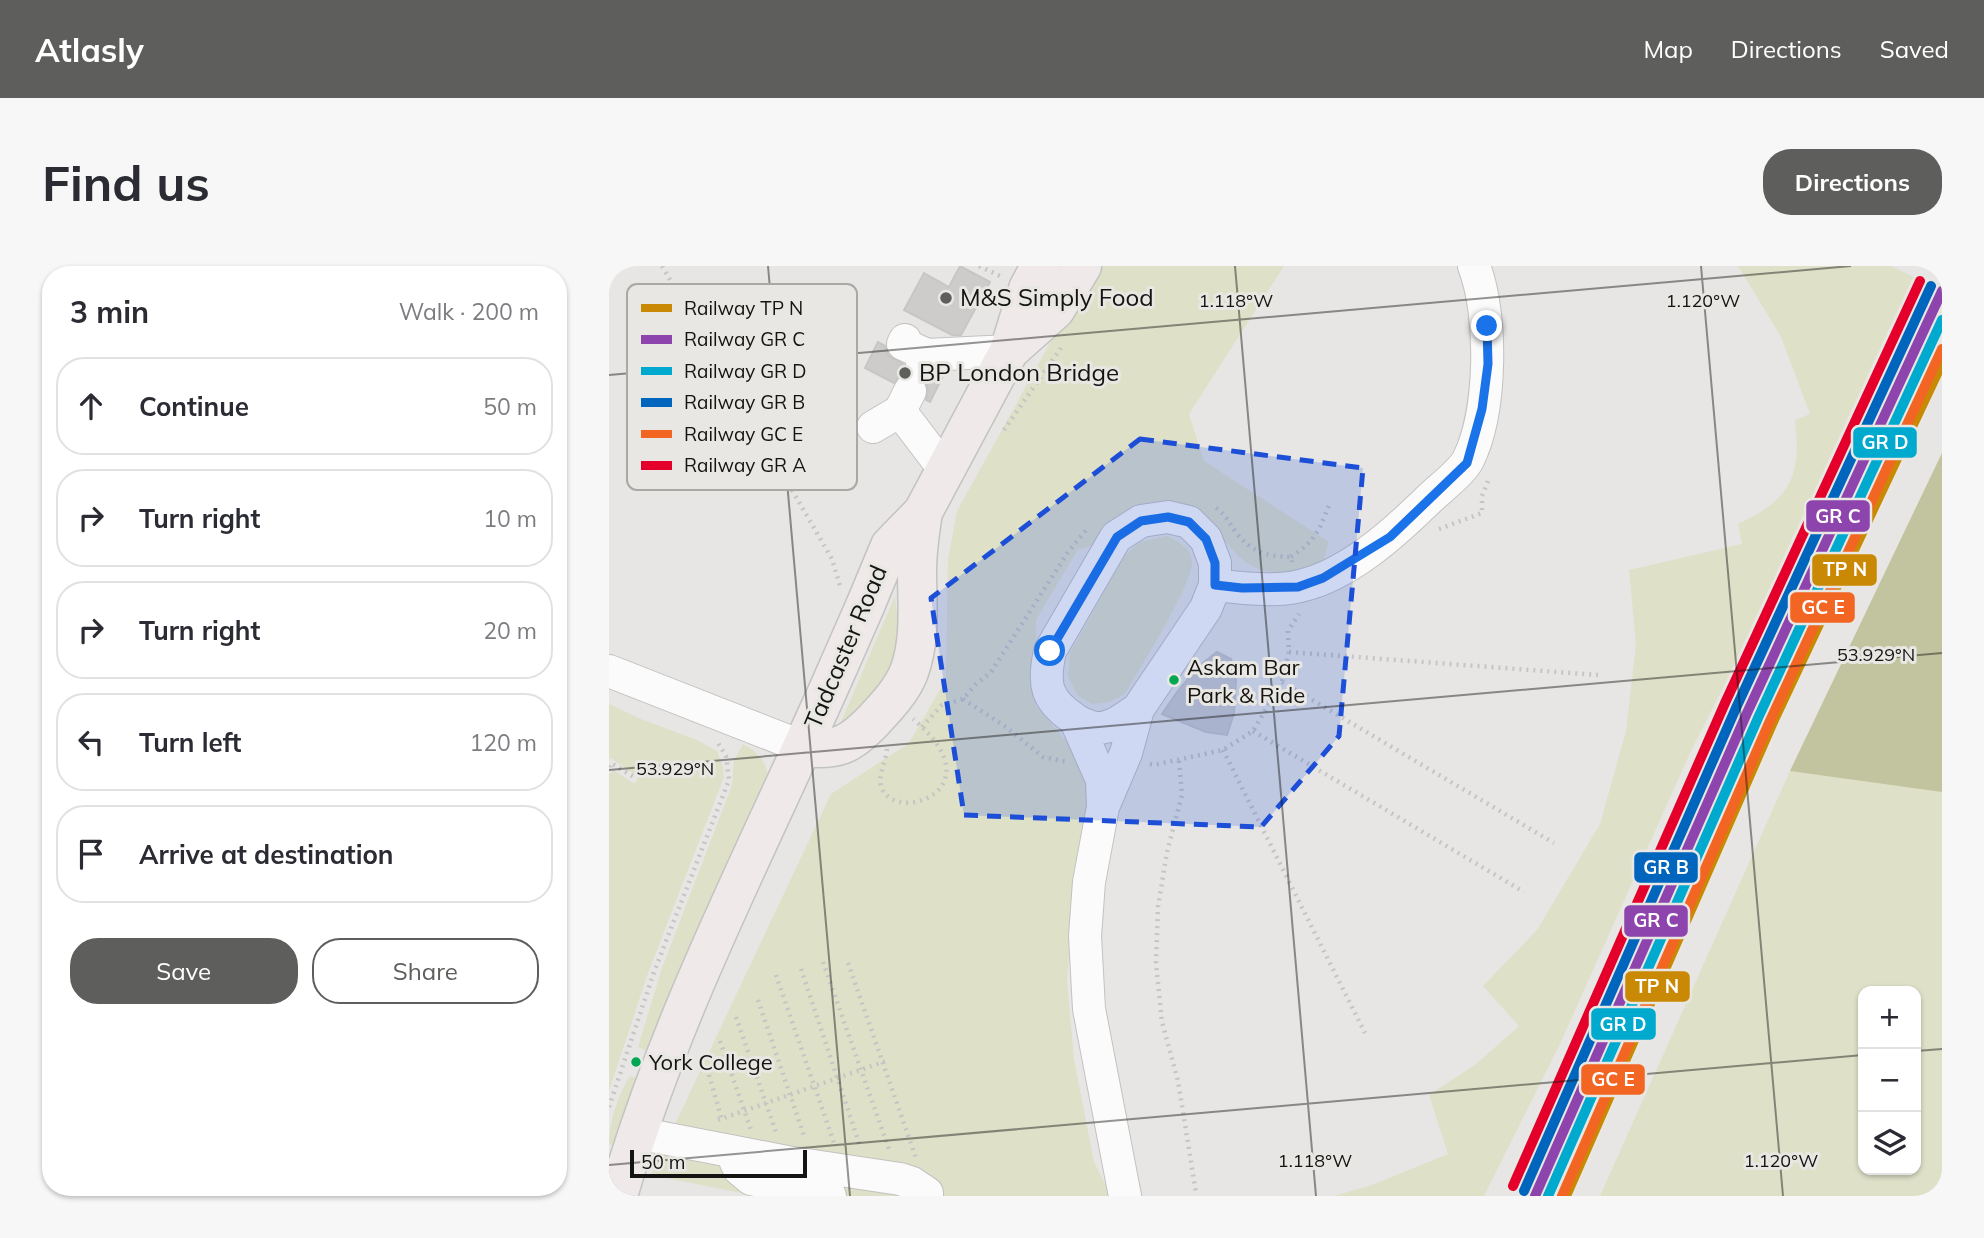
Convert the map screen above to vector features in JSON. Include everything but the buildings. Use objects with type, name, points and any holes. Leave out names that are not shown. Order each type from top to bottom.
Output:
[{"type":"main road","name":"Tadcaster Road","points":[[923,512],[917,567],[918,629],[908,673],[889,704],[852,740],[831,748],[803,747],[840,663],[854,602],[890,546],[923,512],[1009,351],[1028,289],[1040,266]]},
{"type":"main road","name":"Tadcaster Road","points":[[1009,351],[1055,310],[1082,266]]},
{"type":"main road","points":[[618,1196],[638,1133],[710,945],[803,747]]},
{"type":"street","points":[[1215,585],[1242,588],[1298,587],[1323,578],[1390,537],[1467,463],[1482,409],[1488,364],[1487,326],[1480,282],[1474,266]]},
{"type":"street","points":[[873,427],[913,373],[1009,351]]},
{"type":"street","points":[[913,373],[944,469]]},
{"type":"street","points":[[1103,807],[1126,753],[1138,709],[1206,608],[1215,585],[1215,563],[1206,539],[1189,522],[1168,517],[1141,521],[1117,537],[1050,651],[1045,672],[1048,692],[1058,707],[1076,721],[1096,729],[1113,725],[1138,709]]},
{"type":"street","points":[[609,671],[803,747]]},
{"type":"street","points":[[1076,721],[1102,780],[1103,807],[1088,895],[1085,936],[1089,1009],[1125,1196]]},
{"type":"street","points":[[638,1133],[837,1173]]},
{"type":"path","points":[[662,266],[672,284]]},
{"type":"path","points":[[999,438],[1062,346]]},
{"type":"path","points":[[792,490],[854,602]]},
{"type":"path","points":[[1291,557],[1306,547],[1318,534],[1329,505]]},
{"type":"path","points":[[1289,652],[1598,675]]},
{"type":"path","points":[[1282,682],[1554,843]]},
{"type":"path","points":[[887,748],[880,784],[884,793],[891,799],[907,803],[938,793],[948,775],[945,755],[930,733],[909,715]]},
{"type":"path","points":[[1253,731],[1524,892]]},
{"type":"path","points":[[1223,750],[1365,1033]]},
{"type":"path","points":[[609,1107],[654,972],[729,780],[726,756]]},
{"type":"path","points":[[1179,761],[1182,795],[1167,852],[1158,907],[1156,963],[1163,1022],[1178,1081],[1196,1193]]},
{"type":"path","points":[[609,766],[611,763],[634,777]]},
{"type":"path","points":[[823,962],[860,1070],[837,1173]]},
{"type":"path","points":[[709,1075],[721,1119],[837,1173],[921,1171],[886,1061],[848,963]]},
{"type":"path","points":[[801,969],[836,1079],[837,1173]]},
{"type":"path","points":[[775,975],[814,1086],[837,1173]]},
{"type":"path","points":[[758,1000],[791,1095],[837,1173]]},
{"type":"path","points":[[736,1017],[766,1104],[837,1173]]},
{"type":"path","points":[[720,1041],[744,1110],[837,1173]]},
{"type":"path","points":[[710,1123],[886,1061]]},
{"type":"highlighted area","points":[[1140,439],[1363,468],[1339,736],[1261,827],[964,815],[931,598]]},
{"type":"green space","points":[[1095,266],[1284,266],[1189,414],[1204,461],[1329,542],[1322,564],[1295,572],[1266,571],[1252,566],[1240,557],[1212,524],[1187,505],[1171,502],[1150,504],[1132,512],[1094,545],[1078,549],[1036,620],[1031,678],[1036,706],[1083,761],[1091,795],[1073,901],[1067,981],[1074,1059],[1094,1162],[1111,1196],[756,1196],[651,1175],[831,794],[909,743],[946,679],[948,559],[957,511]]},
{"type":"green space","points":[[1738,266],[1891,266],[1924,282],[1842,454],[1690,753],[1560,1044],[1484,1196],[1334,1196],[1372,1185],[1448,1154],[1429,1095],[1476,1064],[1519,1026],[1483,986],[1537,930],[1600,824],[1626,731],[1636,645],[1629,570],[1742,544],[1738,524],[1770,506],[1789,484],[1796,456],[1795,420],[1810,414],[1781,337]]},
{"type":"green space","points":[[1942,453],[1942,1196],[1600,1196],[1790,771]]},
{"type":"green space","points":[[1942,453],[1942,792],[1790,771]]},
{"type":"green space","points":[[1167,536],[1189,552],[1192,562],[1190,574],[1164,628],[1125,694],[1109,702],[1092,704],[1077,695],[1068,676],[1070,653],[1125,555],[1140,542]]},
{"type":"green space","points":[[895,596],[898,630],[887,672],[881,684],[863,705],[841,722]]},
{"type":"green space","points":[[609,704],[697,740],[717,751],[724,777],[647,976],[609,1091],[609,775],[613,770],[635,784],[638,777],[611,758],[609,760]]},
{"type":"green space","points":[[743,744],[762,760],[767,770],[768,783],[698,931],[646,1051],[638,1047],[662,968],[732,785],[734,760]]},
{"type":"green space","points":[[630,1076],[637,1078],[613,1146],[609,1144],[612,1117]]},
{"type":"transit line","points":[[1513,1186],[1725,703],[1920,281]]},
{"type":"transit line","points":[[1524,1191],[1736,708],[1931,286]]},
{"type":"transit line","points":[[1535,1196],[1747,713],[1942,291]]},
{"type":"transit line","points":[[1548,1196],[1758,718],[1942,320]]},
{"type":"transit line","points":[[1562,1196],[1769,723],[1942,349]]},
{"type":"transit line","points":[[1566,1196],[1773,722],[1942,363]]},
{"type":"place","name":"M&S Simply Food","points":[[946,298]]},
{"type":"place","name":"BP London Bridge","points":[[905,373]]},
{"type":"place","name":"Askam Bar Park & Ride","points":[[1174,680]]},
{"type":"place","name":"York College","points":[[636,1062]]},
{"type":"route","points":[[1050,651],[1117,537],[1141,521],[1168,517],[1189,522],[1206,539],[1215,563],[1215,585],[1242,588],[1298,587],[1323,578],[1390,537],[1467,463],[1482,409],[1488,364],[1487,326]]}]
